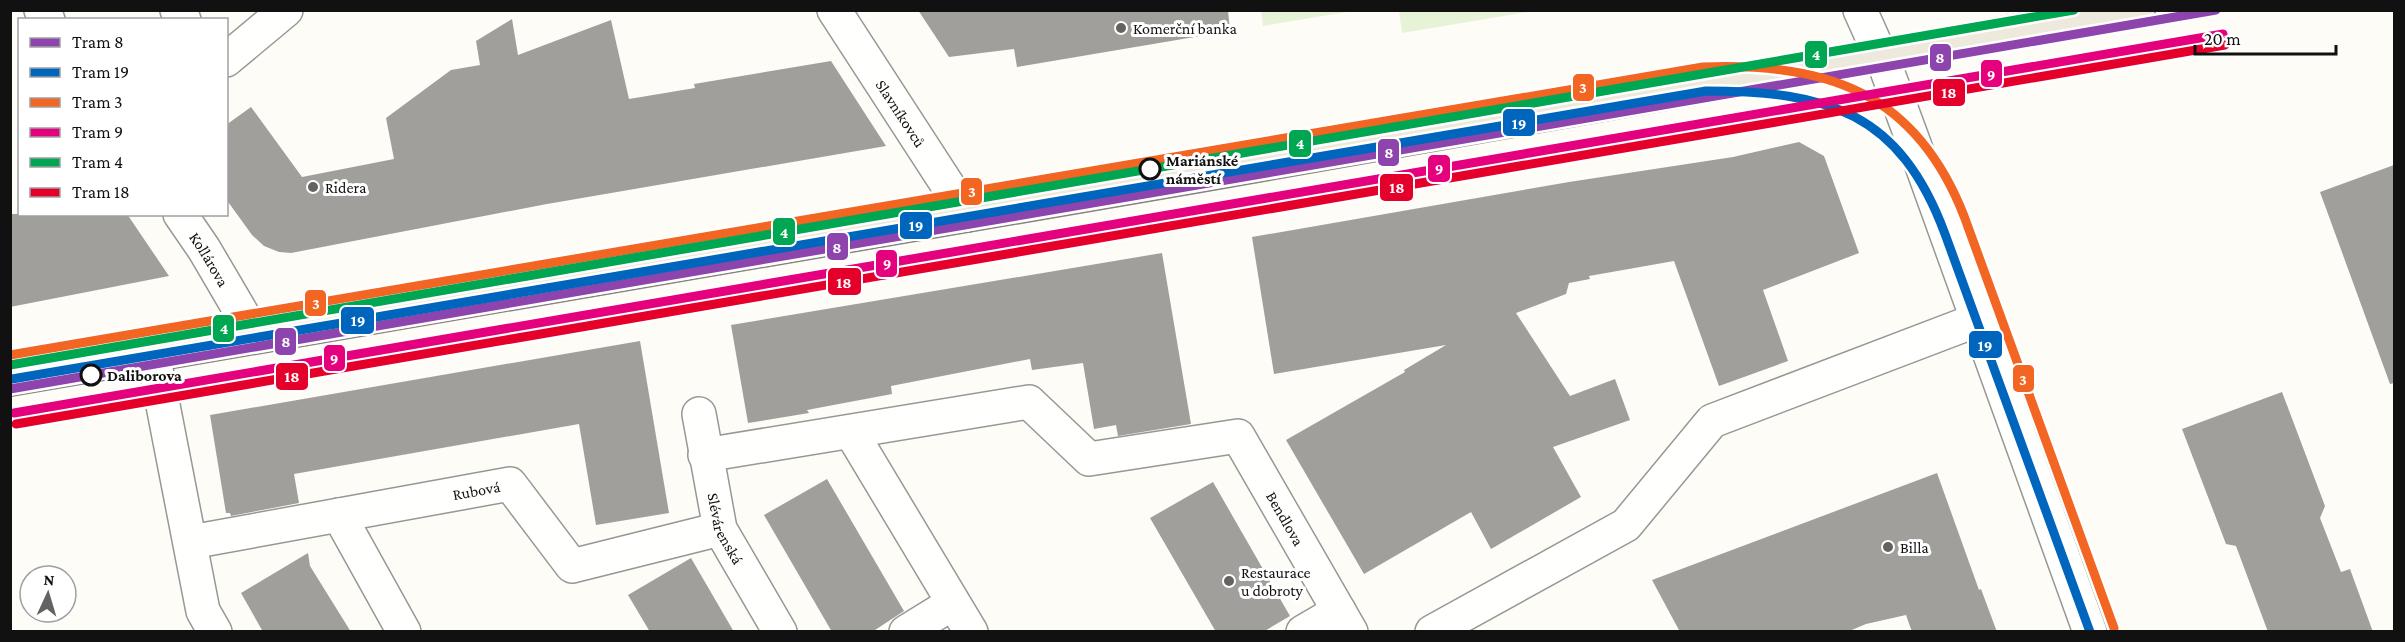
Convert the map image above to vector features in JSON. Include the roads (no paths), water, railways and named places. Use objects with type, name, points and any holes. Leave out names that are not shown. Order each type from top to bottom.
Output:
[{"type":"main road","points":[[10,379],[967,215],[2138,10]]},
{"type":"street","points":[[228,58],[286,10]]},
{"type":"street","name":"Slavníkovců","points":[[834,10],[967,215]]},
{"type":"street","points":[[1860,10],[1881,56],[2090,632]]},
{"type":"street","name":"Kollárova","points":[[181,216],[204,249],[255,336]]},
{"type":"street","points":[[1432,632],[1626,525],[1712,421],[1977,320]]},
{"type":"street","points":[[153,354],[203,611],[215,632]]},
{"type":"street","name":"Bendlova","points":[[851,432],[1029,402],[1089,459],[1238,436],[1345,621]]},
{"type":"street","name":"Slévárenská","points":[[699,414],[720,529],[780,632]]},
{"type":"street","points":[[705,455],[851,432],[971,632]]},
{"type":"street","name":"Rubová","points":[[191,542],[510,484],[572,566],[720,529]]},
{"type":"street","points":[[339,515],[404,632]]},
{"type":"street","points":[[906,632],[953,603]]},
{"type":"street","points":[[1303,632],[1345,621]]},
{"type":"tram line","name":"4","points":[[10,365],[2074,10]]},
{"type":"tram line","name":"8","points":[[10,389],[2216,10]]},
{"type":"tram line","name":"9","points":[[14,413],[2223,34]]},
{"type":"tram line","name":"18","points":[[16,424],[2225,45]]},
{"type":"tram line","name":"3","points":[[10,355],[1703,67],[1748,67],[1790,71],[1828,80],[1862,94],[1893,113],[1921,140],[1944,174],[1964,216],[2114,628]]},
{"type":"tram line","name":"19","points":[[12,379],[1706,91],[1788,96],[1823,104],[1854,117],[1882,135],[1906,160],[1927,193],[1945,234],[2090,632]]},
{"type":"place","name":"Komerční banka","points":[[1121,28]]},
{"type":"place","name":"Mariánské náměstí","points":[[1150,169]]},
{"type":"place","name":"Ridera","points":[[313,187]]},
{"type":"place","name":"Daliborova","points":[[91,375]]},
{"type":"place","name":"Billa","points":[[1888,547]]},
{"type":"place","name":"Restaurace u dobroty","points":[[1229,581]]}]
